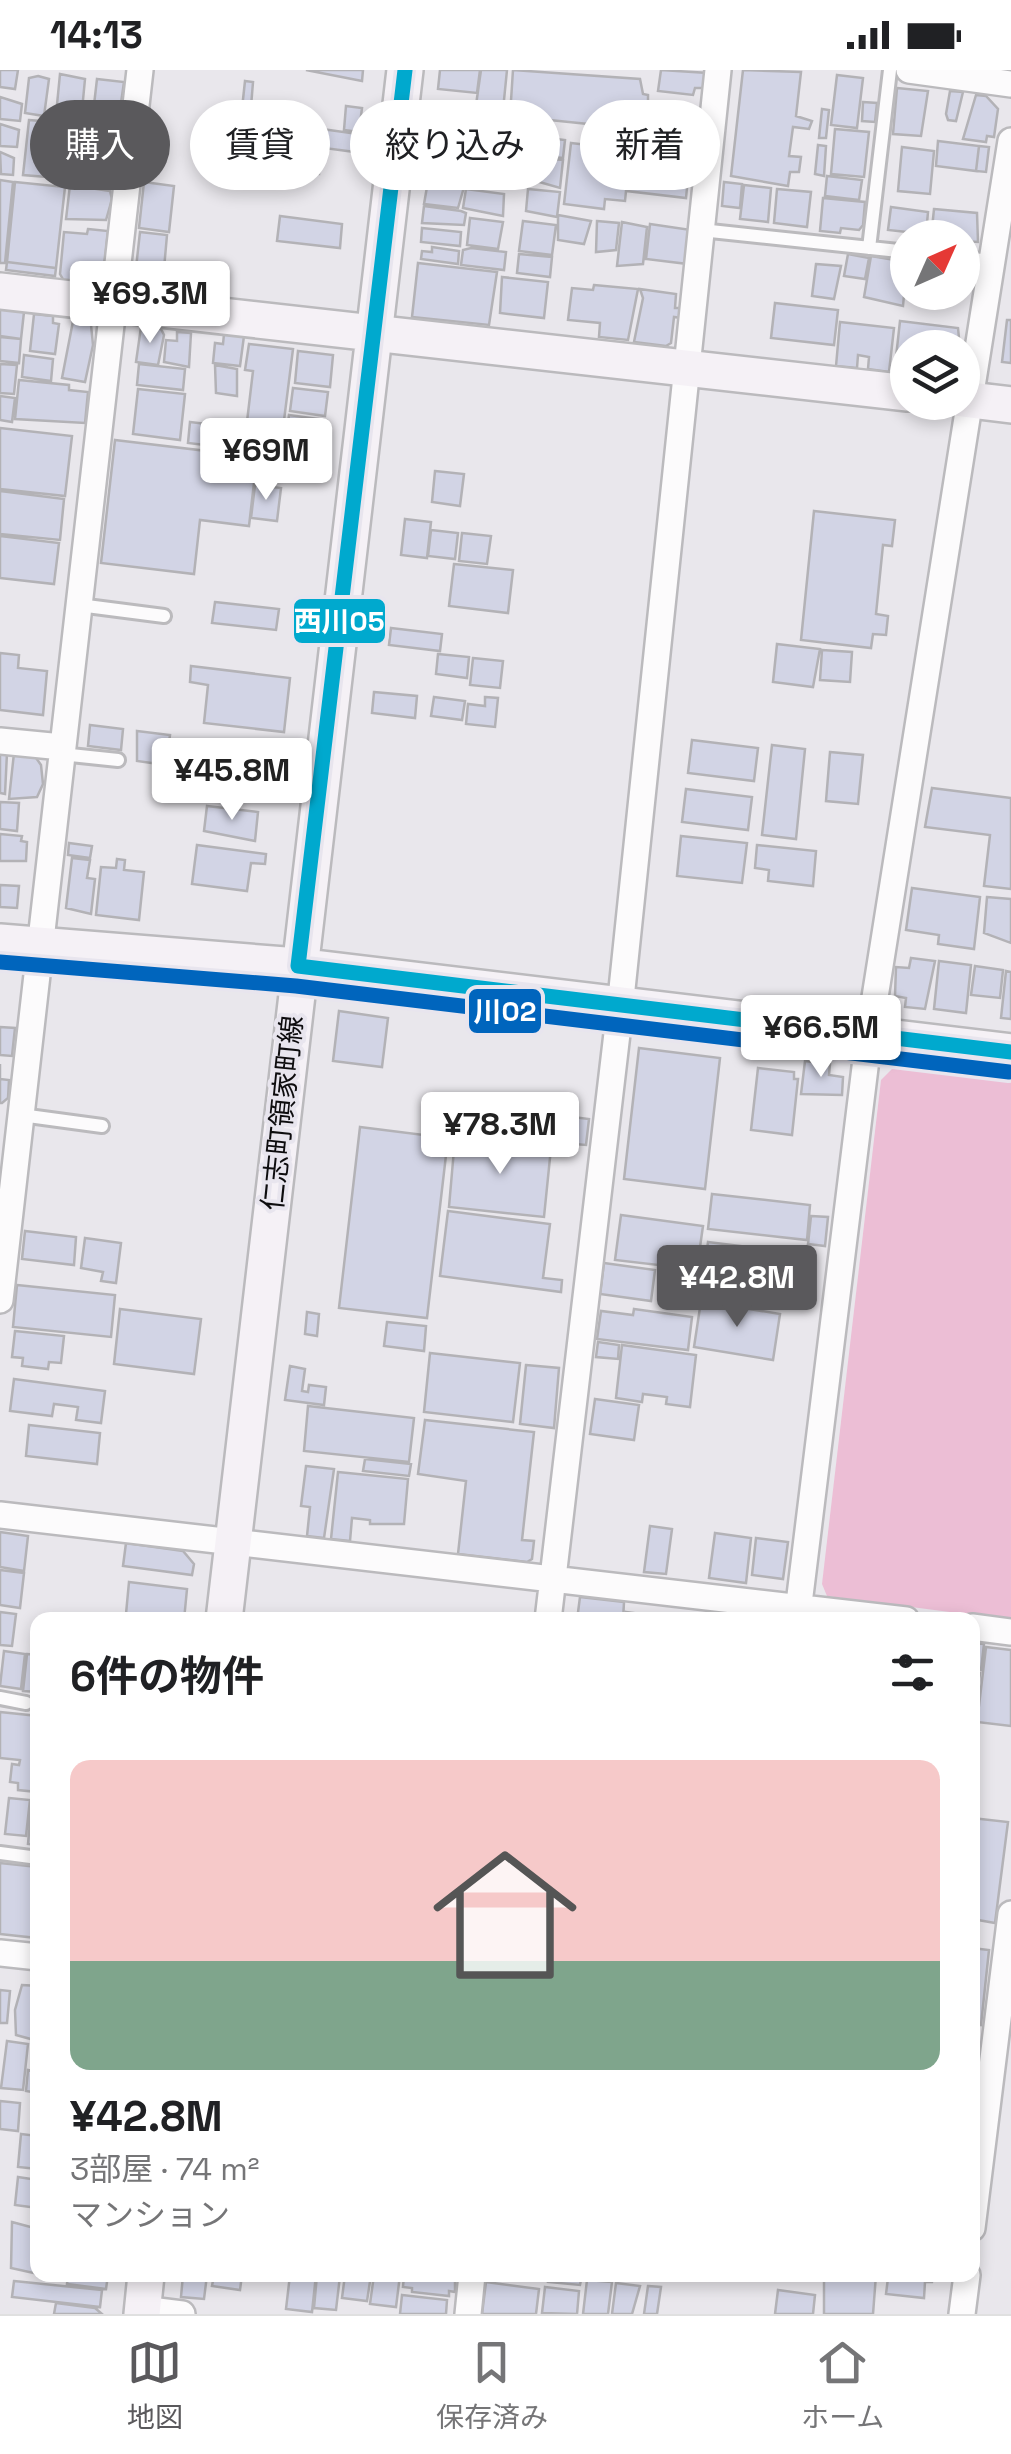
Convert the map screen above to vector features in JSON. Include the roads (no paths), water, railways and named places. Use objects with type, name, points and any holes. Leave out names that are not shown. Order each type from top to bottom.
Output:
[{"type":"street","points":[[0,1300],[14,1122],[39,945],[140,70]]},
{"type":"street","name":"仁志町領家町線","points":[[225,1612],[405,70]]},
{"type":"street","points":[[549,1612],[620,1008],[718,70]]},
{"type":"street","points":[[909,70],[1011,84]]},
{"type":"street","points":[[979,330],[1011,141]]},
{"type":"street","points":[[0,291],[890,391]]},
{"type":"street","points":[[980,402],[1011,405]]},
{"type":"street","points":[[798,1612],[868,1035],[963,420]]},
{"type":"street","points":[[0,741],[61,751]]},
{"type":"street","points":[[0,942],[298,966],[620,1008],[1011,1052]]},
{"type":"street","points":[[0,1516],[553,1578],[784,1612]]},
{"type":"street","points":[[980,1629],[1011,1632]]},
{"type":"street","points":[[980,2164],[1011,1914]]},
{"type":"street","points":[[0,1952],[30,1956]]},
{"type":"street","points":[[468,2314],[471,2282]]},
{"type":"street","points":[[962,2314],[966,2282]]},
{"type":"street","points":[[143,2299],[182,2314]]},
{"type":"lane","points":[[869,248],[890,70]]},
{"type":"lane","points":[[701,230],[890,250]]},
{"type":"lane","points":[[980,260],[992,261]]},
{"type":"lane","points":[[79,605],[164,616]]},
{"type":"lane","points":[[61,751],[118,760]]},
{"type":"lane","points":[[14,1122],[102,1126]]},
{"type":"lane","points":[[0,1698],[26,1702]]},
{"type":"lane","points":[[0,1853],[30,1857]]}]
